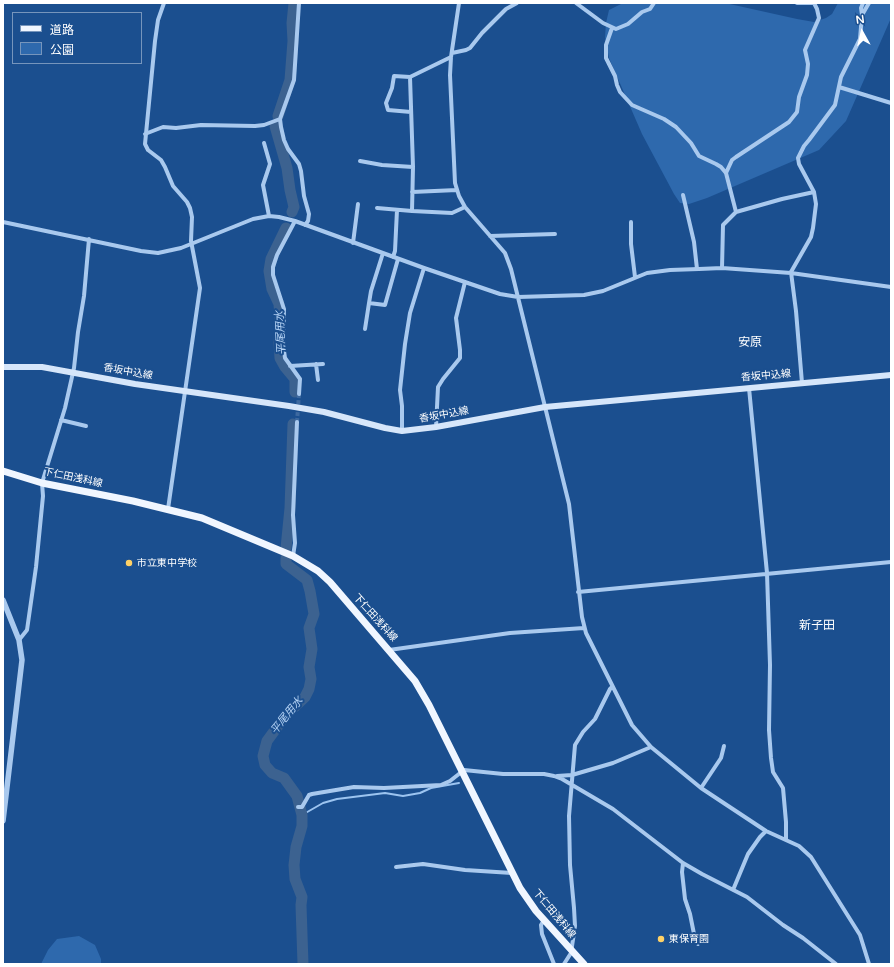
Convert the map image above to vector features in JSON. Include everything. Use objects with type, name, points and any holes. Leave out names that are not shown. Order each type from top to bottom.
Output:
[{"type":"main road","name":"香坂中込線","points":[[3,367],[42,367],[184,392],[308,409],[385,428],[402,430],[436,427],[544,407],[891,375]]},
{"type":"main road","name":"下仁田浅科線","points":[[3,471],[42,482],[168,509],[202,518],[293,556],[318,571],[330,582],[407,669],[418,686],[462,771],[512,873],[530,903],[584,964]]},
{"type":"street","points":[[164,3],[158,20],[146,134],[144,140],[146,147],[161,160],[173,186],[187,202],[190,208],[192,217],[192,243],[200,288],[168,509]]},
{"type":"street","points":[[299,3],[294,80],[280,119],[284,140],[288,149],[299,164],[301,171],[304,196],[309,214],[308,221],[305,225]]},
{"type":"street","points":[[459,3],[450,75],[456,190],[465,207],[505,253],[511,269],[569,504],[578,592],[584,628],[632,725],[651,747],[700,788],[766,831],[800,846],[813,860],[860,935],[869,964]]},
{"type":"street","points":[[411,112],[388,110],[386,103],[392,88],[394,76],[410,76],[452,55],[470,48],[482,33],[506,9],[517,3]]},
{"type":"street","points":[[576,3],[603,23],[616,29],[628,24],[642,12],[650,9],[654,3]]},
{"type":"street","points":[[726,173],[732,160],[736,156],[780,129],[789,122],[797,112],[799,97],[807,75],[808,64],[805,50],[819,18],[817,9],[813,3],[797,3]]},
{"type":"street","points":[[802,383],[791,270],[808,244],[813,228],[816,204],[814,192],[799,164],[798,158],[804,146],[835,105],[841,77],[860,39],[862,15],[861,8],[863,3]]},
{"type":"street","points":[[862,15],[869,3]]},
{"type":"street","points":[[612,28],[606,45],[606,58],[615,76],[617,85],[627,101],[632,105],[670,123],[690,143],[698,156],[716,164],[726,173],[736,212]]},
{"type":"street","points":[[410,76],[413,167],[412,211]]},
{"type":"street","points":[[839,87],[891,104]]},
{"type":"street","points":[[146,134],[163,127],[176,128],[201,125],[255,126],[264,125],[280,119]]},
{"type":"street","points":[[264,143],[270,164],[263,185],[270,216]]},
{"type":"street","points":[[360,160],[382,165],[413,167]]},
{"type":"street","points":[[412,192],[456,190]]},
{"type":"street","points":[[722,268],[723,225],[736,212],[814,192]]},
{"type":"street","points":[[683,195],[694,242],[697,269]]},
{"type":"street","points":[[353,242],[358,204]]},
{"type":"street","points":[[377,208],[452,213],[465,207]]},
{"type":"street","points":[[393,257],[396,251],[397,210]]},
{"type":"street","points":[[3,222],[154,253],[172,250],[253,219],[270,216],[286,218],[500,294],[518,297],[554,297],[589,294],[603,291],[635,277],[658,271],[722,268],[791,273],[891,287]]},
{"type":"street","points":[[295,221],[277,255],[273,268],[273,275],[284,309],[283,344],[285,358],[300,379],[299,394]]},
{"type":"street","points":[[631,222],[631,244],[635,277]]},
{"type":"street","points":[[490,236],[555,234]]},
{"type":"street","points":[[19,640],[27,630],[35,575],[43,496],[42,482],[61,420],[73,372],[84,296],[89,239]]},
{"type":"street","points":[[365,329],[371,291],[383,253]]},
{"type":"street","points":[[369,303],[385,305],[398,259]]},
{"type":"street","points":[[402,430],[400,390],[405,344],[410,313],[424,268]]},
{"type":"street","points":[[436,427],[438,387],[442,378],[457,361],[460,354],[456,318],[465,282]]},
{"type":"street","points":[[316,364],[318,380]]},
{"type":"street","points":[[290,366],[323,364]]},
{"type":"street","points":[[749,388],[767,573],[770,666],[770,751],[773,772],[783,788],[786,840]]},
{"type":"street","points":[[61,420],[86,426]]},
{"type":"street","points":[[293,556],[295,543],[293,515],[297,422]]},
{"type":"street","points":[[578,592],[891,562]]},
{"type":"street","points":[[3,600],[19,640],[22,660],[3,821]]},
{"type":"street","points":[[389,650],[510,633],[584,628]]},
{"type":"street","points":[[564,964],[570,957],[572,950],[574,920],[569,816],[575,742],[594,719],[612,687]]},
{"type":"street","points":[[700,788],[720,758],[724,746]]},
{"type":"street","points":[[300,807],[312,794],[354,787],[384,788],[441,785],[450,781],[462,771],[466,770],[503,774],[544,774],[554,776],[572,775],[613,763],[651,747]]},
{"type":"street","points":[[554,776],[603,802],[623,815],[683,862],[702,874],[747,897],[836,964]]},
{"type":"street","points":[[733,890],[748,854],[766,831]]},
{"type":"street","points":[[683,862],[682,872],[685,900],[690,914],[695,939],[698,944]]},
{"type":"street","points":[[396,867],[423,864],[465,870],[512,873]]},
{"type":"street","points":[[544,920],[541,925],[542,934],[554,964]]},
{"type":"green space","points":[[623,3],[725,3],[814,22],[826,18],[832,14],[838,3],[891,3],[891,18],[846,121],[819,150],[707,198],[689,204],[680,203],[674,194],[642,134],[609,58],[605,37],[609,10]]},
{"type":"green space","points":[[79,936],[95,945],[101,959],[101,964],[41,964],[48,950],[57,939]]},
{"type":"waterway","name":"平尾用水","points":[[278,116],[290,80],[294,3]]},
{"type":"waterway","name":"平尾用水","points":[[275,126],[287,168],[294,207],[292,212]]},
{"type":"waterway","name":"平尾用水","points":[[286,228],[271,259],[269,271],[272,289],[279,304],[280,358],[295,379],[295,392]]},
{"type":"waterway","name":"平尾用水","points":[[286,548],[290,508],[293,424]]},
{"type":"waterway","name":"平尾用水","points":[[286,558],[286,564],[307,580],[310,591],[314,614],[309,628],[312,649],[309,667],[311,679],[309,689],[305,697],[286,715],[267,741],[263,756],[265,765],[272,773],[284,778],[297,796],[302,815],[302,826],[296,847],[294,865],[295,879],[302,897],[303,964]]},
{"type":"waterway","points":[[302,815],[323,803],[337,799],[385,793],[403,796],[420,793],[431,788],[459,783]]},
{"type":"tunnel","points":[[297,422],[299,394]]},
{"type":"place","name":"市立東中学校","points":[[129,563]]},
{"type":"place","name":"東保育園","points":[[661,939]]},
{"type":"district","name":"安原","points":[[750,343]]},
{"type":"district","name":"新子田","points":[[817,626]]}]
